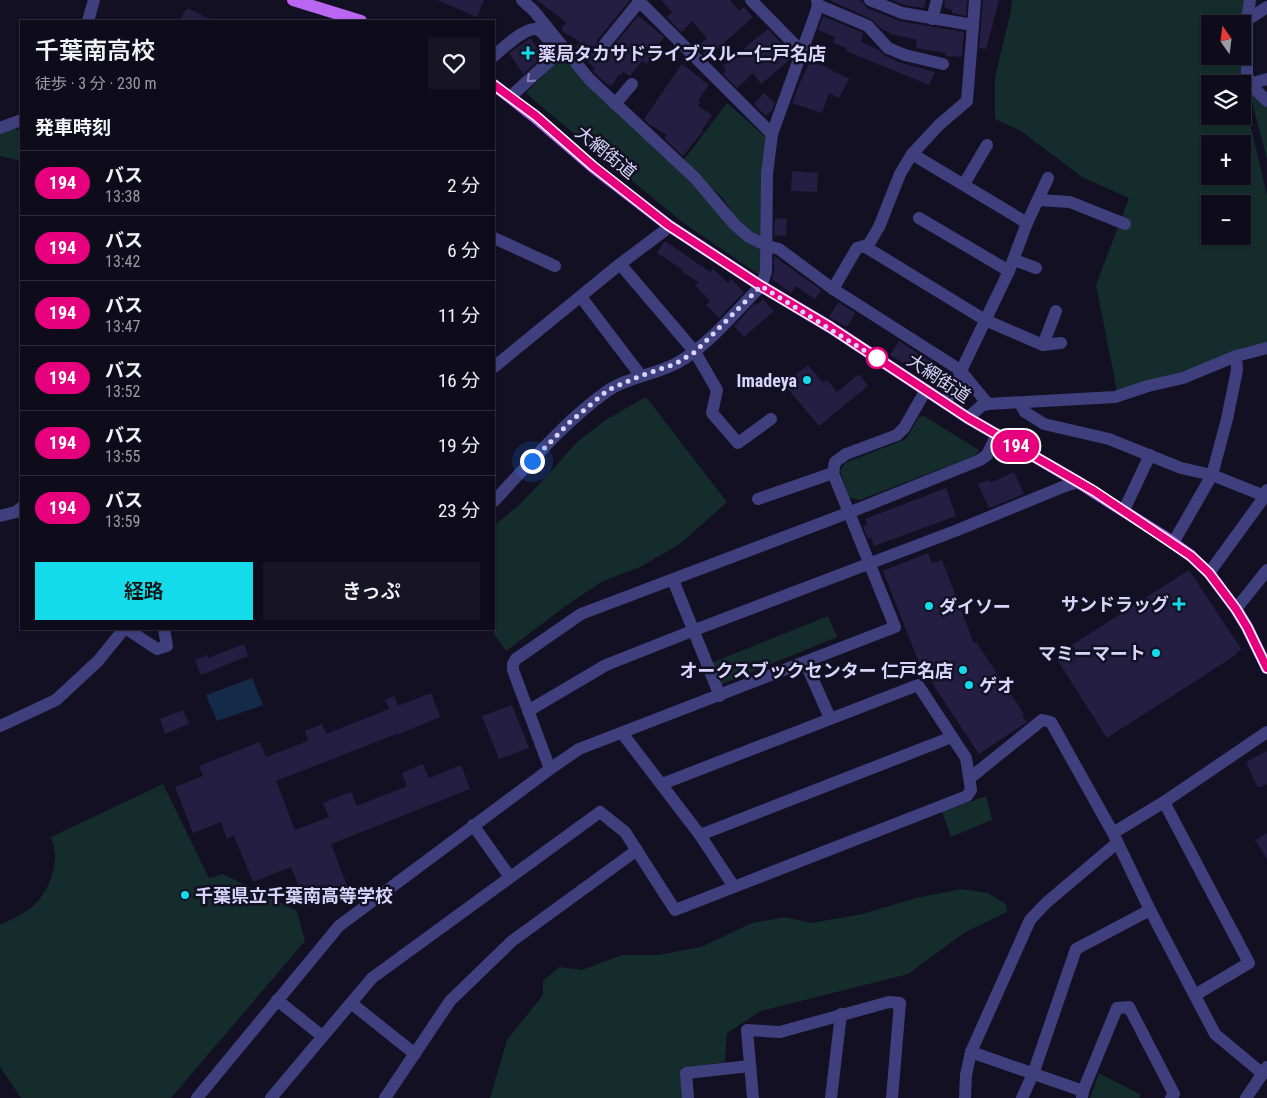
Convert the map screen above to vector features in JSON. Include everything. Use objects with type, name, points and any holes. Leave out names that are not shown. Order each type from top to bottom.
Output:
[{"type":"main road","points":[[293,0],[358,20]]},
{"type":"main road","name":"大網街道","points":[[495,86],[536,116],[593,166],[668,225],[761,286],[830,327],[968,418],[1124,510],[1191,556],[1209,573],[1262,646],[1266,665]]},
{"type":"street","points":[[88,20],[94,0]]},
{"type":"street","points":[[522,0],[534,11],[589,79],[695,178],[735,225],[749,237],[767,246],[780,249],[833,288],[960,370],[988,404]]},
{"type":"street","points":[[751,0],[801,51]]},
{"type":"street","points":[[870,0],[902,13],[972,25]]},
{"type":"street","points":[[932,19],[937,0]]},
{"type":"street","points":[[868,247],[879,228],[900,174],[912,154],[940,124],[967,101],[974,0]]},
{"type":"street","points":[[1248,15],[1250,0]]},
{"type":"street","points":[[604,45],[639,1],[772,134]]},
{"type":"street","points":[[495,500],[570,422],[608,390],[675,364],[695,352],[761,286],[766,272],[767,174],[772,134],[817,2],[868,26],[888,48],[904,55],[943,64]]},
{"type":"street","points":[[1251,17],[1267,7]]},
{"type":"street","points":[[495,55],[527,30],[535,29],[540,30],[555,49],[554,56],[510,97]]},
{"type":"street","points":[[1251,84],[1267,79]]},
{"type":"street","points":[[615,104],[632,84]]},
{"type":"street","points":[[1251,85],[1267,100]]},
{"type":"street","points":[[0,128],[20,120]]},
{"type":"street","points":[[964,184],[987,145]]},
{"type":"street","points":[[912,154],[1027,223]]},
{"type":"street","points":[[946,402],[1011,266],[1027,223],[1048,178]]},
{"type":"street","points":[[1038,200],[1070,202],[1125,224]]},
{"type":"street","points":[[920,218],[1011,266],[1036,268]]},
{"type":"street","points":[[495,366],[620,264],[664,231],[668,225]]},
{"type":"street","points":[[495,238],[555,266]]},
{"type":"street","points":[[833,288],[857,248],[864,246],[985,320],[1043,345],[1060,343]]},
{"type":"street","points":[[620,264],[695,352],[717,390],[712,412],[738,443],[771,418]]},
{"type":"street","points":[[581,297],[640,376]]},
{"type":"street","points":[[1043,345],[1056,311]]},
{"type":"street","points":[[968,418],[981,406],[988,404],[1115,397],[1148,386],[1183,378],[1236,356],[1267,348]]},
{"type":"street","points":[[1173,543],[1212,475],[1227,419],[1237,370],[1236,356]]},
{"type":"street","points":[[197,1098],[339,926],[579,749],[895,627],[832,473],[835,462],[846,454],[897,435],[904,428],[926,390]]},
{"type":"street","points":[[1020,403],[1025,412],[1044,424],[1110,439],[1181,468],[1212,475],[1266,494],[1209,573]]},
{"type":"street","points":[[550,769],[513,670],[513,664],[516,659],[581,614],[848,513],[980,460],[987,456],[997,434]]},
{"type":"street","points":[[1124,510],[1150,455]]},
{"type":"street","points":[[758,499],[832,473]]},
{"type":"street","points":[[528,711],[606,665],[1078,482]]},
{"type":"street","points":[[0,516],[16,512],[20,509]]},
{"type":"street","points":[[1236,609],[1267,570]]},
{"type":"street","points":[[673,580],[692,631],[720,696]]},
{"type":"street","points":[[0,726],[56,700],[98,661],[125,630]]},
{"type":"street","points":[[128,630],[157,649],[167,646],[164,630]]},
{"type":"street","points":[[805,662],[830,718]]},
{"type":"street","points":[[271,1098],[372,978],[600,812],[625,832],[675,910],[967,796],[970,790],[970,778],[966,758],[918,685],[662,784]]},
{"type":"street","points":[[970,778],[1042,720],[1051,722],[1115,838],[1150,910],[1215,1034],[1265,1070],[1246,1098]]},
{"type":"street","points":[[965,1098],[966,1075],[971,1052],[1030,920],[1115,838],[1164,802],[1267,732]]},
{"type":"street","points":[[622,733],[700,835],[734,887]]},
{"type":"street","points":[[700,835],[952,737]]},
{"type":"street","points":[[1164,802],[1249,963],[1195,995]]},
{"type":"street","points":[[474,825],[510,877]]},
{"type":"street","points":[[385,1098],[450,1001],[512,941],[637,850]]},
{"type":"street","points":[[1022,1098],[1033,1074],[1076,949],[1150,910]]},
{"type":"street","points":[[277,1000],[322,1036]]},
{"type":"street","points":[[753,1098],[747,1030],[780,1032],[889,1002],[900,1003],[892,1098]]},
{"type":"street","points":[[351,1003],[415,1054]]},
{"type":"street","points":[[971,1052],[1033,1074],[1083,1095],[1116,1008],[1129,1006],[1174,1094],[1171,1098]]},
{"type":"street","points":[[831,1098],[841,1014]]},
{"type":"street","points":[[688,1098],[686,1073],[750,1066]]},
{"type":"green space","points":[[1012,0],[1244,0],[1244,15],[1201,15],[1201,65],[1242,65],[1242,75],[1201,75],[1201,125],[1250,125],[1267,195],[1267,343],[1194,370],[1117,391],[1096,285],[1129,198],[1082,177],[1021,131],[995,119],[995,77]]},
{"type":"green space","points":[[564,54],[680,169],[733,230],[764,253],[763,270],[758,274],[681,221],[526,93]]},
{"type":"green space","points":[[1252,90],[1267,105],[1267,159],[1251,98]]},
{"type":"green space","points":[[727,103],[767,138],[762,238],[740,224],[722,197],[683,161]]},
{"type":"green space","points":[[0,126],[20,130],[20,161],[0,156]]},
{"type":"green space","points":[[646,397],[727,502],[680,544],[640,567],[603,581],[567,605],[506,651],[493,630],[495,630],[495,525],[520,504],[577,442],[607,419]]},
{"type":"green space","points":[[924,416],[979,450],[976,455],[860,500],[849,497],[840,471],[845,463],[906,439],[919,417]]},
{"type":"green space","points":[[828,616],[837,637],[720,685],[711,663]]},
{"type":"green space","points":[[163,784],[209,878],[223,874],[297,911],[305,941],[171,1098],[21,1098],[0,1067],[0,925],[26,912],[44,893],[54,866],[55,852],[51,837]]},
{"type":"green space","points":[[986,796],[992,820],[951,837],[942,812]]},
{"type":"green space","points":[[962,889],[988,893],[1006,904],[1007,912],[964,933],[908,974],[761,1011],[727,1033],[725,1062],[681,1068],[683,1098],[490,1098],[507,1040],[543,995],[543,981],[559,967],[582,970],[622,955],[658,955],[701,947],[752,923],[784,917],[812,923],[862,914],[916,898]]},
{"type":"green space","points":[[1099,1073],[1141,1095],[1139,1098],[1090,1098]]},
{"type":"water","points":[[252,678],[263,705],[217,721],[206,695]]},
{"type":"building","points":[[437,0],[484,0],[477,17]]},
{"type":"building","points":[[537,0],[630,0],[597,40],[597,48],[602,53],[610,50],[638,16],[664,37],[651,53],[653,55],[646,64],[642,61],[630,76],[623,72],[620,76],[619,74],[612,86],[608,85],[593,71],[595,69],[575,48],[580,42],[561,30],[566,22]]},
{"type":"building","points":[[661,0],[730,0],[739,11],[744,7],[753,17],[714,52],[712,49],[705,55],[697,47],[707,38],[692,21],[682,32],[680,31],[667,17],[672,12]]},
{"type":"building","points":[[829,0],[858,0],[867,8],[899,21],[964,32],[962,57],[945,56],[946,53],[916,48],[917,40],[892,34],[882,29],[871,19]]},
{"type":"building","points":[[892,0],[926,0],[924,8],[904,5]]},
{"type":"building","points":[[945,0],[967,0],[966,16],[952,13],[952,10],[944,7]]},
{"type":"building","points":[[983,0],[999,0],[986,49],[979,48]]},
{"type":"building","points":[[187,8],[212,20],[180,20]]},
{"type":"building","points":[[823,16],[863,33],[861,42],[879,50],[885,56],[935,72],[929,85],[846,51],[847,48],[833,43],[835,37],[818,30]]},
{"type":"building","points":[[768,29],[792,54],[790,59],[761,84],[753,73],[737,88],[723,74],[726,71],[723,66]]},
{"type":"building","points":[[531,38],[542,57],[523,74],[509,53]]},
{"type":"building","points":[[811,60],[849,79],[839,98],[829,93],[822,113],[792,103]]},
{"type":"building","points":[[682,64],[709,85],[698,100],[700,102],[698,106],[712,115],[703,131],[683,156],[664,138],[667,135],[644,119]]},
{"type":"building","points":[[764,93],[775,103],[772,110],[766,116],[754,104]]},
{"type":"building","points":[[792,171],[818,173],[817,192],[791,191]]},
{"type":"building","points":[[775,218],[787,219],[786,236],[774,235]]},
{"type":"building","points":[[665,241],[710,272],[713,269],[728,283],[731,279],[744,292],[719,318],[706,305],[710,301],[695,285],[699,282],[657,253]]},
{"type":"building","points":[[774,256],[821,290],[815,299],[796,286],[791,293],[772,279]]},
{"type":"building","points":[[763,299],[774,311],[744,337],[734,326],[755,303],[757,305]]},
{"type":"building","points":[[838,302],[855,313],[847,327],[829,317]]},
{"type":"building","points":[[899,341],[944,370],[937,383],[890,355]]},
{"type":"building","points":[[808,365],[823,383],[827,380],[837,392],[859,374],[868,386],[819,426],[784,384]]},
{"type":"building","points":[[1014,472],[1024,494],[989,508],[978,484],[989,480],[990,483]]},
{"type":"building","points":[[946,488],[956,516],[874,546],[871,537],[868,539],[863,526],[867,525],[865,519]]},
{"type":"building","points":[[928,553],[932,563],[942,560],[974,644],[976,642],[1024,714],[1022,715],[1027,722],[979,754],[919,663],[883,571]]},
{"type":"building","points":[[1189,570],[1241,649],[1236,655],[1107,738],[1058,661],[1075,650],[1072,645]]},
{"type":"building","points":[[244,644],[248,656],[201,675],[195,660],[207,655],[208,658]]},
{"type":"building","points":[[431,693],[440,717],[276,781],[295,830],[329,817],[323,803],[340,796],[351,792],[357,806],[407,786],[402,773],[423,764],[429,778],[461,765],[470,789],[331,844],[349,891],[307,907],[291,867],[253,882],[234,836],[227,839],[221,822],[193,833],[175,787],[203,776],[199,766],[260,742],[266,757],[308,741],[305,731],[322,724],[326,734],[389,709],[385,700],[394,696],[398,706]]},
{"type":"building","points":[[512,705],[529,748],[499,759],[482,716]]},
{"type":"building","points":[[183,710],[189,724],[165,734],[160,719]]},
{"type":"building","points":[[1267,751],[1267,784],[1258,788],[1246,762]]},
{"type":"building","points":[[1267,833],[1267,859],[1255,840]]},
{"type":"bus line","name":"194","points":[[495,86],[536,116],[593,166],[668,225],[761,286],[830,327],[968,418],[1094,491],[1191,556],[1209,573],[1236,609],[1258,647],[1267,668]]},
{"type":"place","name":"薬局タカサドライブスルー仁戸名店","points":[[528,53]]},
{"type":"place","name":"Imadeya","points":[[807,380]]},
{"type":"place","name":"サンドラッグ","points":[[1179,604]]},
{"type":"place","name":"ダイソー","points":[[929,606]]},
{"type":"place","name":"マミーマート","points":[[1156,653]]},
{"type":"place","name":"オークスブックセンター 仁戸名店","points":[[963,670]]},
{"type":"place","name":"ゲオ","points":[[969,685]]},
{"type":"place","name":"千葉県立千葉南高等学校","points":[[185,895]]},
{"type":"route","points":[[532,461],[570,422],[608,390],[675,364],[695,352],[761,286],[830,327],[877,358]]}]
